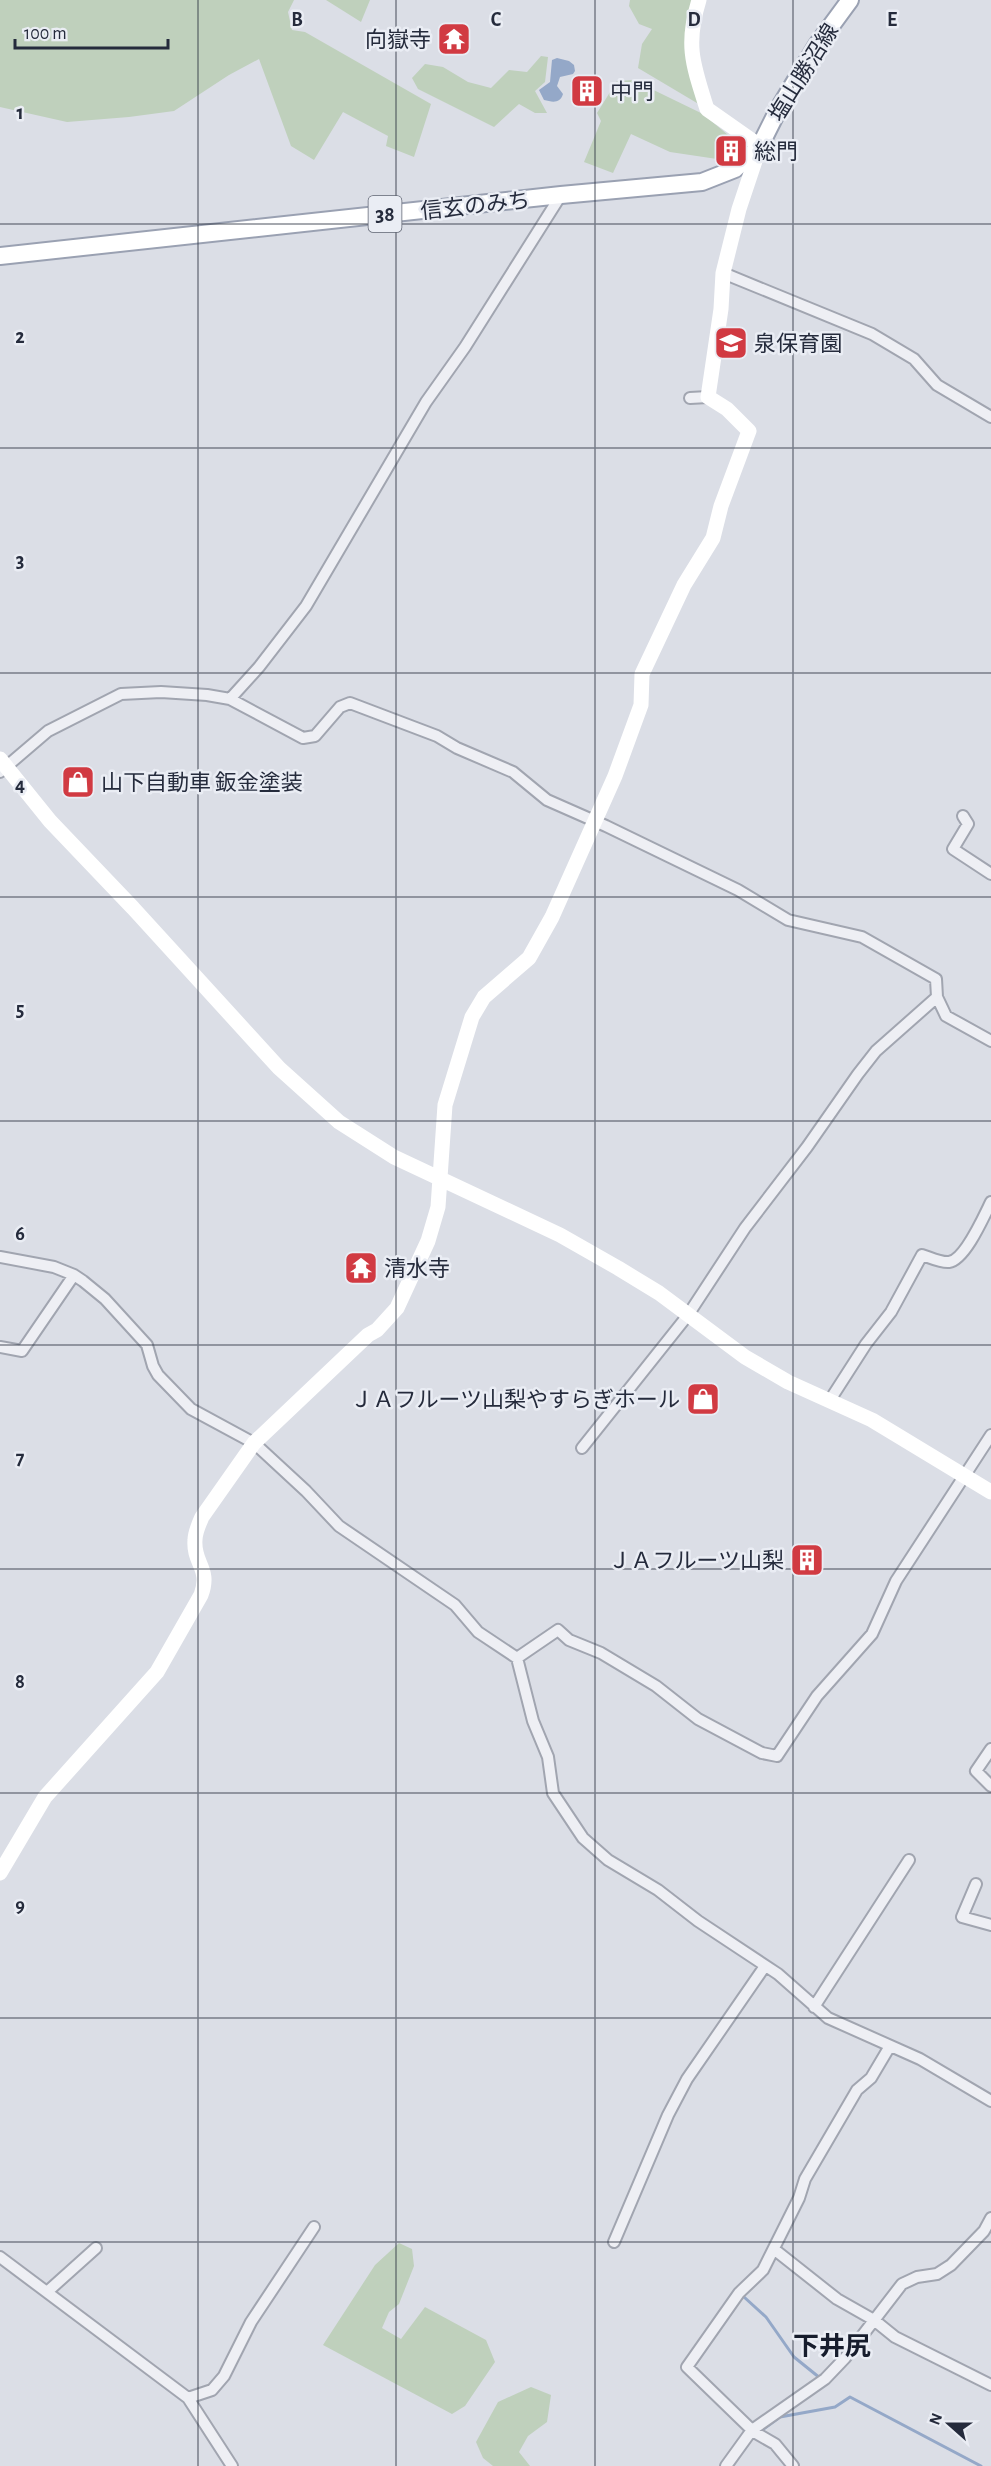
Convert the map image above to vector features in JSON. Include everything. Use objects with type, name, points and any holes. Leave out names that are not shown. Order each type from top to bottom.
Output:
[{"type":"main road","name":"塩山勝沼線","points":[[760,146],[778,110],[817,45],[850,0]]},
{"type":"main road","name":"信玄のみち","points":[[0,256],[561,195],[702,182],[735,169],[760,146]]},
{"type":"street","points":[[699,0],[690,29],[690,43],[707,109],[760,146],[739,208],[723,273],[721,309],[708,397]]},
{"type":"street","points":[[230,699],[259,667],[306,606],[426,402],[465,347],[561,195]]},
{"type":"street","points":[[723,273],[872,334],[914,359],[937,385],[991,417]]},
{"type":"street","points":[[0,1873],[45,1797],[124,1710],[163,1662],[205,1584],[205,1576],[196,1550],[197,1529],[202,1517],[254,1443],[368,1335],[377,1330],[397,1308],[428,1240],[438,1207],[445,1105],[472,1017],[479,1003],[529,958],[538,944],[596,821],[641,705],[642,674],[684,585],[713,538],[720,506],[749,431],[727,409],[708,397],[690,398]]},
{"type":"street","points":[[991,1041],[946,1016],[937,997],[936,979],[870,940],[789,920],[738,890],[596,821],[547,800],[513,772],[457,748],[437,736],[350,703],[339,707],[315,736],[303,738],[230,699],[161,692],[121,694],[48,731],[2,766],[50,821],[279,1068],[339,1122],[386,1153],[570,1241],[659,1293],[745,1357],[789,1382],[872,1420],[991,1492]]},
{"type":"street","points":[[963,816],[968,824],[953,849],[991,874]]},
{"type":"street","points":[[582,1448],[688,1315],[745,1228],[876,1051],[937,997]]},
{"type":"street","points":[[830,1400],[866,1344],[891,1312],[921,1255],[948,1263],[958,1258],[972,1239],[991,1202]]},
{"type":"street","points":[[0,1257],[54,1267],[74,1275],[105,1299],[147,1346],[158,1375],[191,1409],[254,1443],[306,1491],[339,1526],[455,1605],[478,1632],[517,1658],[533,1721],[548,1757],[553,1793],[583,1838],[608,1860],[658,1890],[698,1921],[778,1974],[828,2018],[920,2059],[991,2101]]},
{"type":"street","points":[[0,1347],[22,1351],[74,1275]]},
{"type":"street","points":[[517,1658],[558,1630],[569,1640],[601,1653],[656,1686],[698,1719],[762,1753],[777,1756],[818,1696],[872,1634],[896,1581],[991,1435]]},
{"type":"street","points":[[991,1749],[976,1771],[991,1785]]},
{"type":"street","points":[[814,2007],[909,1860]]},
{"type":"street","points":[[976,1884],[962,1917],[991,1925]]},
{"type":"street","points":[[614,2242],[668,2115],[687,2079],[765,1966]]},
{"type":"street","points":[[793,2466],[775,2444],[753,2431],[687,2367],[739,2293],[763,2271],[799,2198],[805,2179],[857,2090],[871,2078],[890,2046]]},
{"type":"street","points":[[726,2466],[753,2431],[825,2379],[902,2284],[917,2277],[937,2274],[951,2265],[984,2231],[991,2218]]},
{"type":"street","points":[[188,2398],[212,2390],[224,2376],[251,2322],[314,2227]]},
{"type":"street","points":[[47,2292],[96,2248]]},
{"type":"street","points":[[775,2250],[837,2299],[874,2320],[895,2337],[991,2385]]},
{"type":"street","points":[[0,2257],[188,2398],[232,2466]]},
{"type":"green space","points":[[0,0],[294,0],[288,12],[292,30],[305,32],[431,104],[414,157],[386,146],[388,136],[343,112],[314,160],[291,146],[259,59],[229,75],[174,111],[67,122],[0,107]]},
{"type":"green space","points":[[326,0],[370,0],[361,22]]},
{"type":"green space","points":[[630,0],[699,0],[690,29],[707,109],[638,68],[642,44],[652,29],[639,24],[629,6]]},
{"type":"green space","points":[[541,56],[548,57],[545,82],[535,91],[547,113],[535,113],[519,104],[494,127],[418,89],[412,78],[425,64],[443,67],[468,82],[491,88],[509,70],[527,72]]},
{"type":"green space","points":[[633,80],[703,114],[728,135],[717,159],[670,152],[631,134],[613,173],[584,162],[601,121],[597,113],[617,81]]},
{"type":"green space","points":[[399,2243],[412,2249],[414,2266],[399,2304],[389,2312],[382,2328],[401,2339],[425,2307],[486,2340],[495,2362],[465,2406],[452,2414],[323,2345],[375,2265]]},
{"type":"green space","points":[[531,2387],[551,2395],[547,2422],[528,2436],[519,2452],[530,2466],[493,2466],[483,2458],[476,2442],[498,2402]]},
{"type":"water","points":[[557,58],[569,61],[574,65],[575,71],[573,74],[560,77],[557,86],[563,94],[558,101],[553,102],[544,100],[539,90],[550,82],[552,60]]},
{"type":"waterway","points":[[744,2297],[766,2317],[794,2357],[820,2378]]},
{"type":"waterway","points":[[758,2433],[780,2417],[835,2407],[850,2397],[981,2466]]},
{"type":"place","name":"向嶽寺","points":[[454,39]]},
{"type":"place","name":"中門","points":[[587,91]]},
{"type":"place","name":"総門","points":[[731,151]]},
{"type":"place","name":"泉保育園","points":[[731,343]]},
{"type":"place","name":"山下自動車 鈑金塗装","points":[[78,782]]},
{"type":"place","name":"清水寺","points":[[361,1268]]},
{"type":"place","name":"ＪＡフルーツ山梨やすらぎホール","points":[[703,1399]]},
{"type":"place","name":"ＪＡフルーツ山梨","points":[[807,1560]]},
{"type":"district","name":"下井尻","points":[[832,2346]]}]
